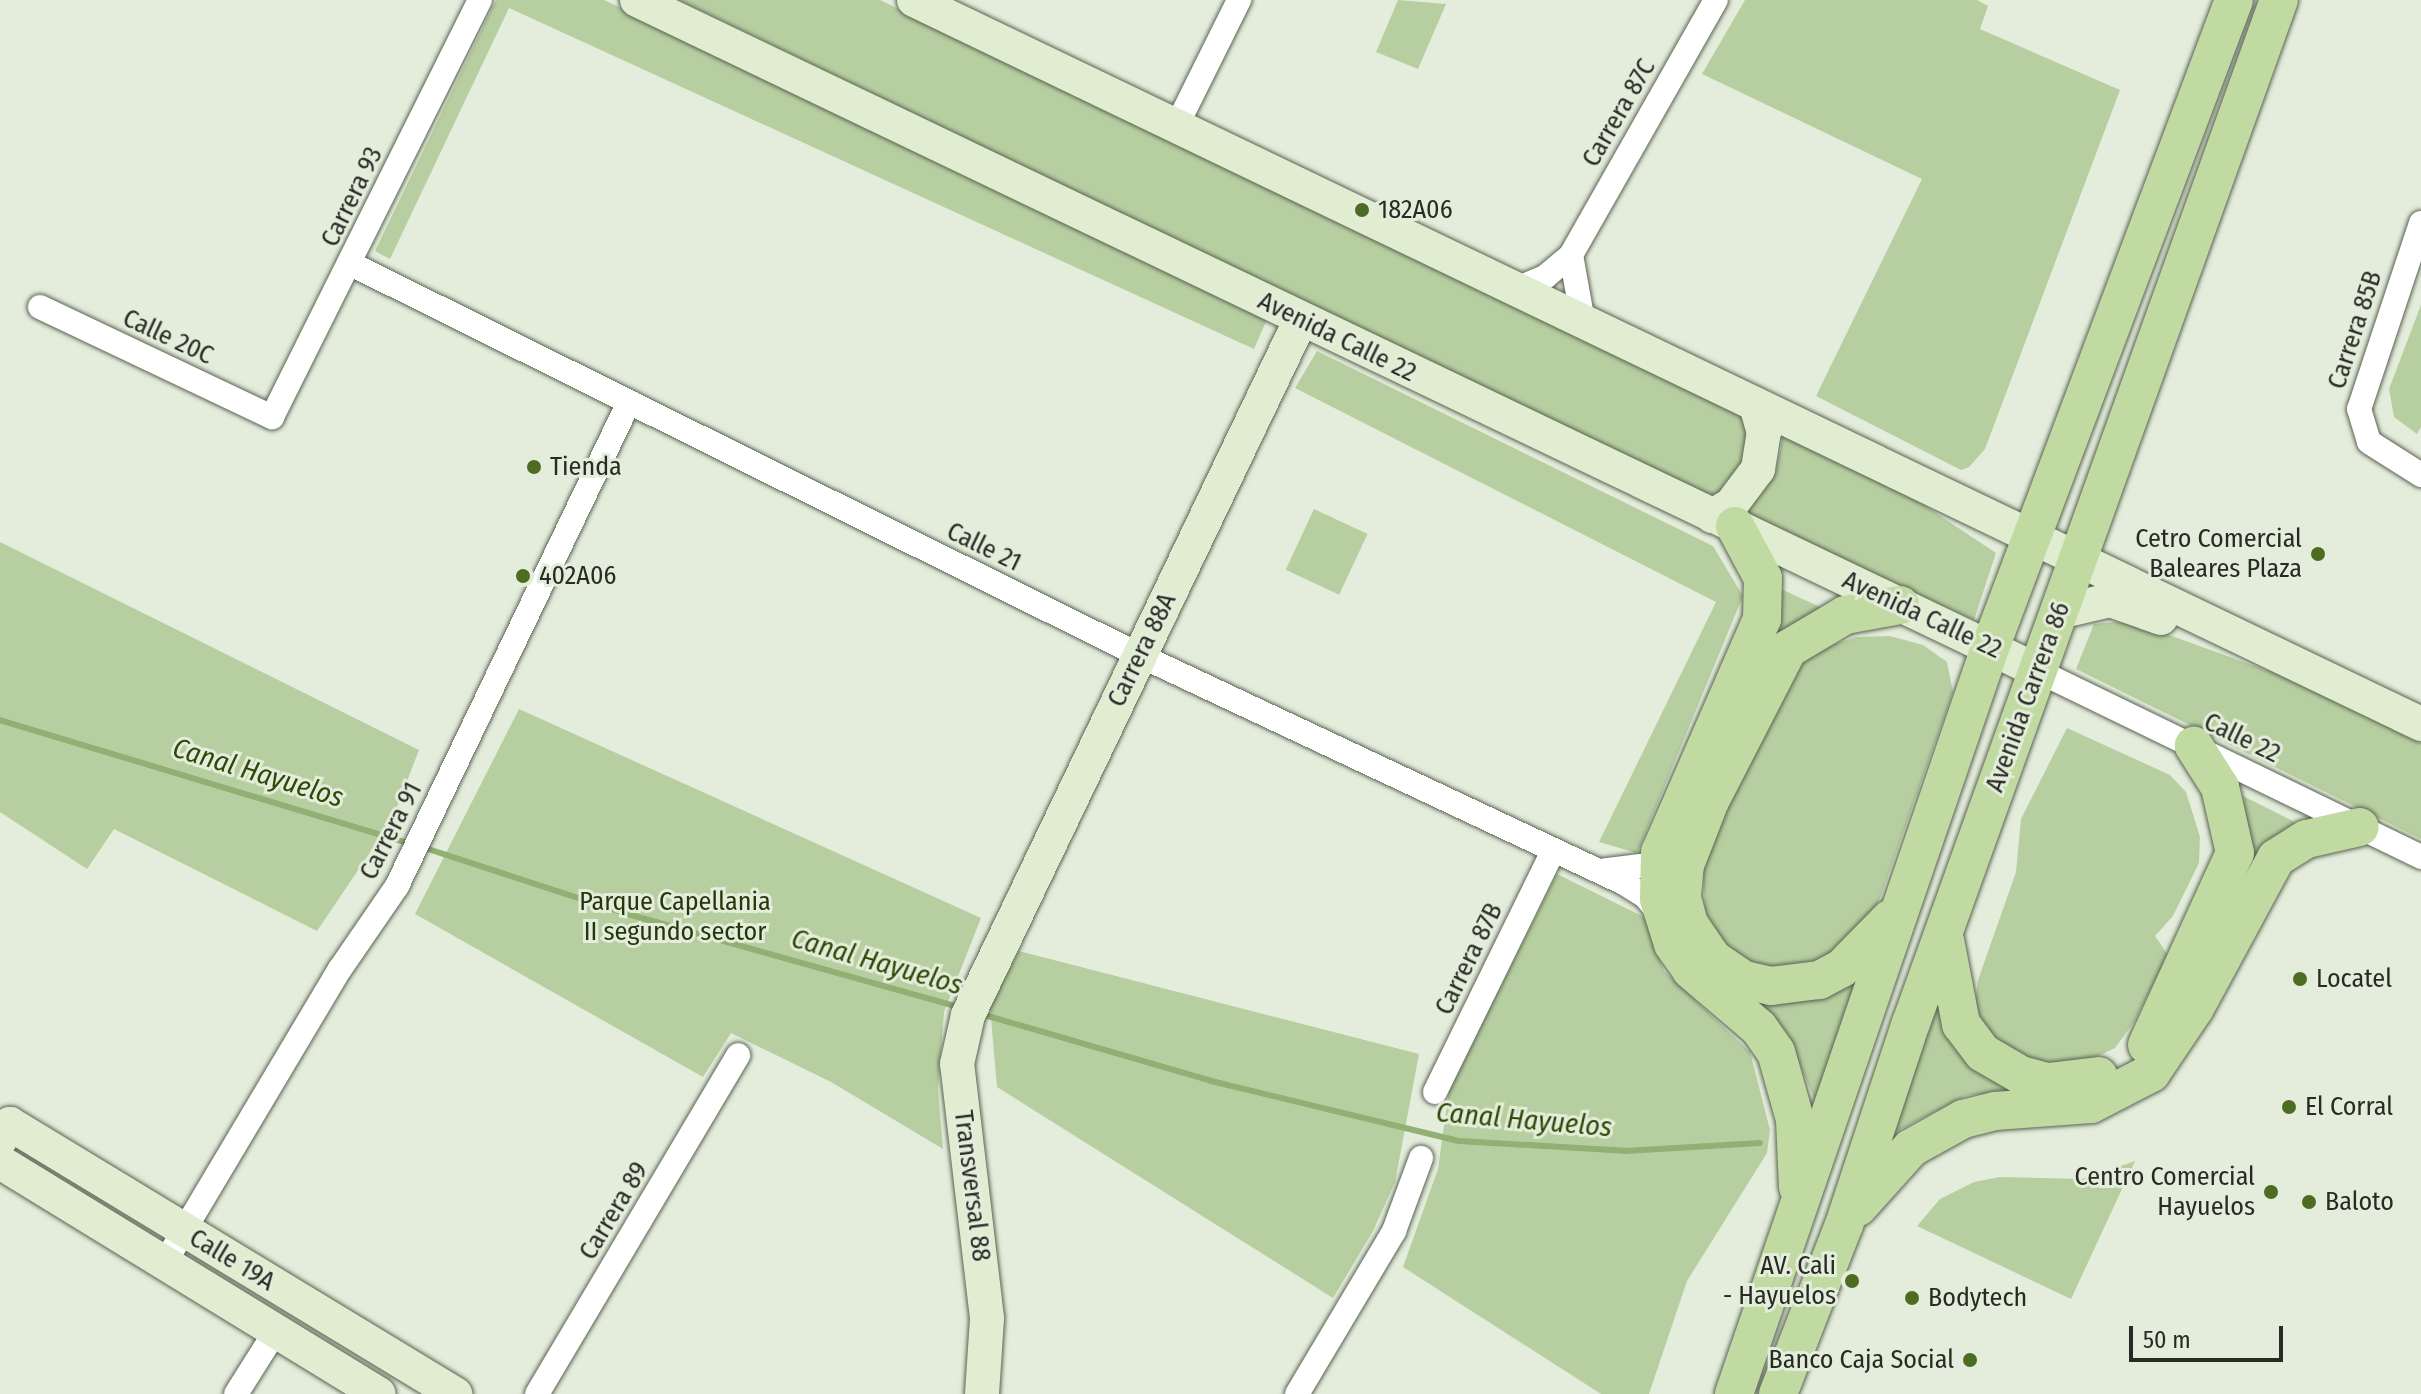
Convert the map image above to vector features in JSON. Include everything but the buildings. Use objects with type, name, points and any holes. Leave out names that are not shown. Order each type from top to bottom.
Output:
[{"type":"main road","name":"Avenida Calle 22","points":[[637,0],[2038,671]]},
{"type":"main road","points":[[914,0],[1514,290],[2079,556],[2421,724]]},
{"type":"main road","name":"Avenida Carrera 86","points":[[1734,1394],[1990,648],[2234,0]]},
{"type":"main road","name":"Avenida Carrera 86","points":[[1790,1383],[1944,929],[2279,0]]},
{"type":"main road","name":"Carrera 88A","points":[[982,981],[1301,319]]},
{"type":"main road","points":[[1756,405],[1764,433],[1758,469],[1731,505],[1724,521],[1763,578],[1762,619],[1660,852],[1659,899],[1665,921],[1691,970],[1759,1028],[1776,1052],[1795,1119],[1799,1211]]},
{"type":"main road","points":[[2059,612],[2095,600],[2132,604],[2215,643],[2297,664]]},
{"type":"main road","points":[[1900,605],[1845,615],[1815,628],[1788,649],[1710,801],[1685,865],[1682,897],[1689,924],[1713,959],[1744,980],[1771,986],[1819,980],[1842,968],[1872,942],[1903,901]]},
{"type":"main road","points":[[1944,929],[1952,997],[1961,1024],[1998,1064],[2048,1082],[2085,1080],[2133,1058],[2149,1043],[2233,867],[2235,840],[2220,787],[2194,746]]},
{"type":"main road","points":[[1844,1225],[1911,1148],[1963,1119],[1995,1111],[2091,1104],[2151,1073],[2195,1008],[2276,858],[2307,839],[2360,827]]},
{"type":"main road","name":"Transversal 88","points":[[982,981],[968,1015],[957,1064],[987,1318],[982,1394]]},
{"type":"main road","name":"Calle 19A","points":[[5,1132],[184,1231],[455,1394]]},
{"type":"main road","name":"Calle 19A","points":[[0,1162],[379,1394]]},
{"type":"street","name":"Carrera 93","points":[[272,417],[351,264],[480,0]]},
{"type":"street","points":[[1177,125],[1239,0]]},
{"type":"street","name":"Carrera 87C","points":[[1514,290],[1545,277],[1571,255],[1716,0]]},
{"type":"street","name":"Carrera 85B","points":[[2421,223],[2359,409],[2362,432],[2378,449],[2421,475]]},
{"type":"street","points":[[1571,255],[1583,322]]},
{"type":"street","name":"Calle 21","points":[[351,264],[1139,655],[1597,871],[1645,896],[1665,921]]},
{"type":"street","name":"Calle 20C","points":[[40,307],[272,417]]},
{"type":"street","name":"Carrera 91","points":[[164,1264],[410,860],[629,402]]},
{"type":"street","name":"Calle 22","points":[[2038,671],[2421,857]]},
{"type":"street","name":"Carrera 87B","points":[[1435,1092],[1553,851]]},
{"type":"street","points":[[1597,871],[1633,869],[1660,852]]},
{"type":"street","name":"Carrera 89","points":[[537,1394],[738,1055]]},
{"type":"street","points":[[1297,1394],[1394,1231],[1421,1158]]},
{"type":"street","points":[[236,1394],[275,1332]]},
{"type":"green space","points":[[496,0],[604,0],[1268,317],[1254,349],[509,8],[390,259],[375,251]]},
{"type":"green space","points":[[679,0],[880,0],[1747,417],[1745,459],[1718,501]]},
{"type":"green space","points":[[1398,0],[1446,4],[1418,69],[1376,52]]},
{"type":"green space","points":[[1745,0],[1977,0],[1988,6],[1980,29],[2120,90],[1985,449],[1969,467],[1961,470],[1816,396],[1922,179],[1702,74]]},
{"type":"green space","points":[[2421,305],[2421,427],[2417,434],[2394,417],[2389,389]]},
{"type":"green space","points":[[1317,351],[1713,546],[1743,596],[1637,853],[1599,842],[1716,602],[1295,388]]},
{"type":"green space","points":[[1784,431],[1915,499],[1996,553],[1974,620],[1740,512],[1776,471]]},
{"type":"green space","points":[[1314,509],[1367,534],[1339,595],[1286,570]]},
{"type":"green space","points":[[0,542],[419,750],[392,820],[317,931],[114,829],[87,869],[0,812]]},
{"type":"green space","points":[[1775,586],[1822,608],[1761,660]]},
{"type":"green space","points":[[2117,622],[2147,627],[2277,674],[2421,743],[2421,839],[2076,669],[2094,624]]},
{"type":"green space","points":[[1890,636],[1923,645],[1947,662],[1953,692],[1879,901],[1862,934],[1817,969],[1770,969],[1742,957],[1717,936],[1705,910],[1702,846],[1806,654],[1856,637]]},
{"type":"green space","name":"Parque Capellania II segundo sector","points":[[519,709],[981,918],[944,1012],[938,1089],[943,1149],[831,1082],[731,1033],[703,1077],[415,914]]},
{"type":"green space","points":[[2067,728],[2170,775],[2186,792],[2200,837],[2199,863],[2173,916],[2155,936],[2168,955],[2134,1022],[2115,1048],[2069,1070],[1997,1055],[1975,1004],[1978,980],[2016,872],[2021,819]]},
{"type":"green space","points":[[2243,796],[2295,822],[2275,838],[2243,878],[2247,822]]},
{"type":"green space","points":[[1557,874],[1644,917],[1664,971],[1750,1052],[1770,1130],[1767,1153],[1687,1281],[1649,1394],[1601,1394],[1403,1267],[1438,1169],[1449,1090]]},
{"type":"green space","points":[[1019,951],[1419,1054],[1395,1182],[1373,1231],[1333,1298],[997,1087],[990,1007]]},
{"type":"green space","points":[[1861,974],[1817,1105],[1793,1049],[1749,995]]},
{"type":"green space","points":[[1934,1001],[1953,1044],[2024,1091],[1967,1095],[1893,1133]]},
{"type":"green space","points":[[2135,1161],[2071,1299],[1917,1226],[1940,1199],[1974,1182],[2000,1177],[2082,1179]]},
{"type":"waterway","name":"Canal Hayuelos","points":[[0,720],[411,844]]},
{"type":"waterway","name":"Canal Hayuelos","points":[[422,847],[624,913],[959,1007]]},
{"type":"waterway","name":"Canal Hayuelos","points":[[981,1014],[1211,1081],[1459,1141],[1625,1151],[1760,1143]]},
{"type":"place","name":"182A06","points":[[1362,210]]},
{"type":"place","name":"Tienda","points":[[534,467]]},
{"type":"place","name":"Cetro Comercial Baleares Plaza","points":[[2318,554]]},
{"type":"place","name":"402A06","points":[[523,576]]},
{"type":"place","name":"Locatel","points":[[2300,979]]},
{"type":"place","name":"El Corral","points":[[2289,1107]]},
{"type":"place","name":"Centro Comercial Hayuelos","points":[[2271,1192]]},
{"type":"place","name":"Baloto","points":[[2309,1202]]},
{"type":"place","name":"AV. Cali - Hayuelos","points":[[1852,1281]]},
{"type":"place","name":"Bodytech","points":[[1912,1298]]},
{"type":"place","name":"Banco Caja Social","points":[[1970,1360]]}]
